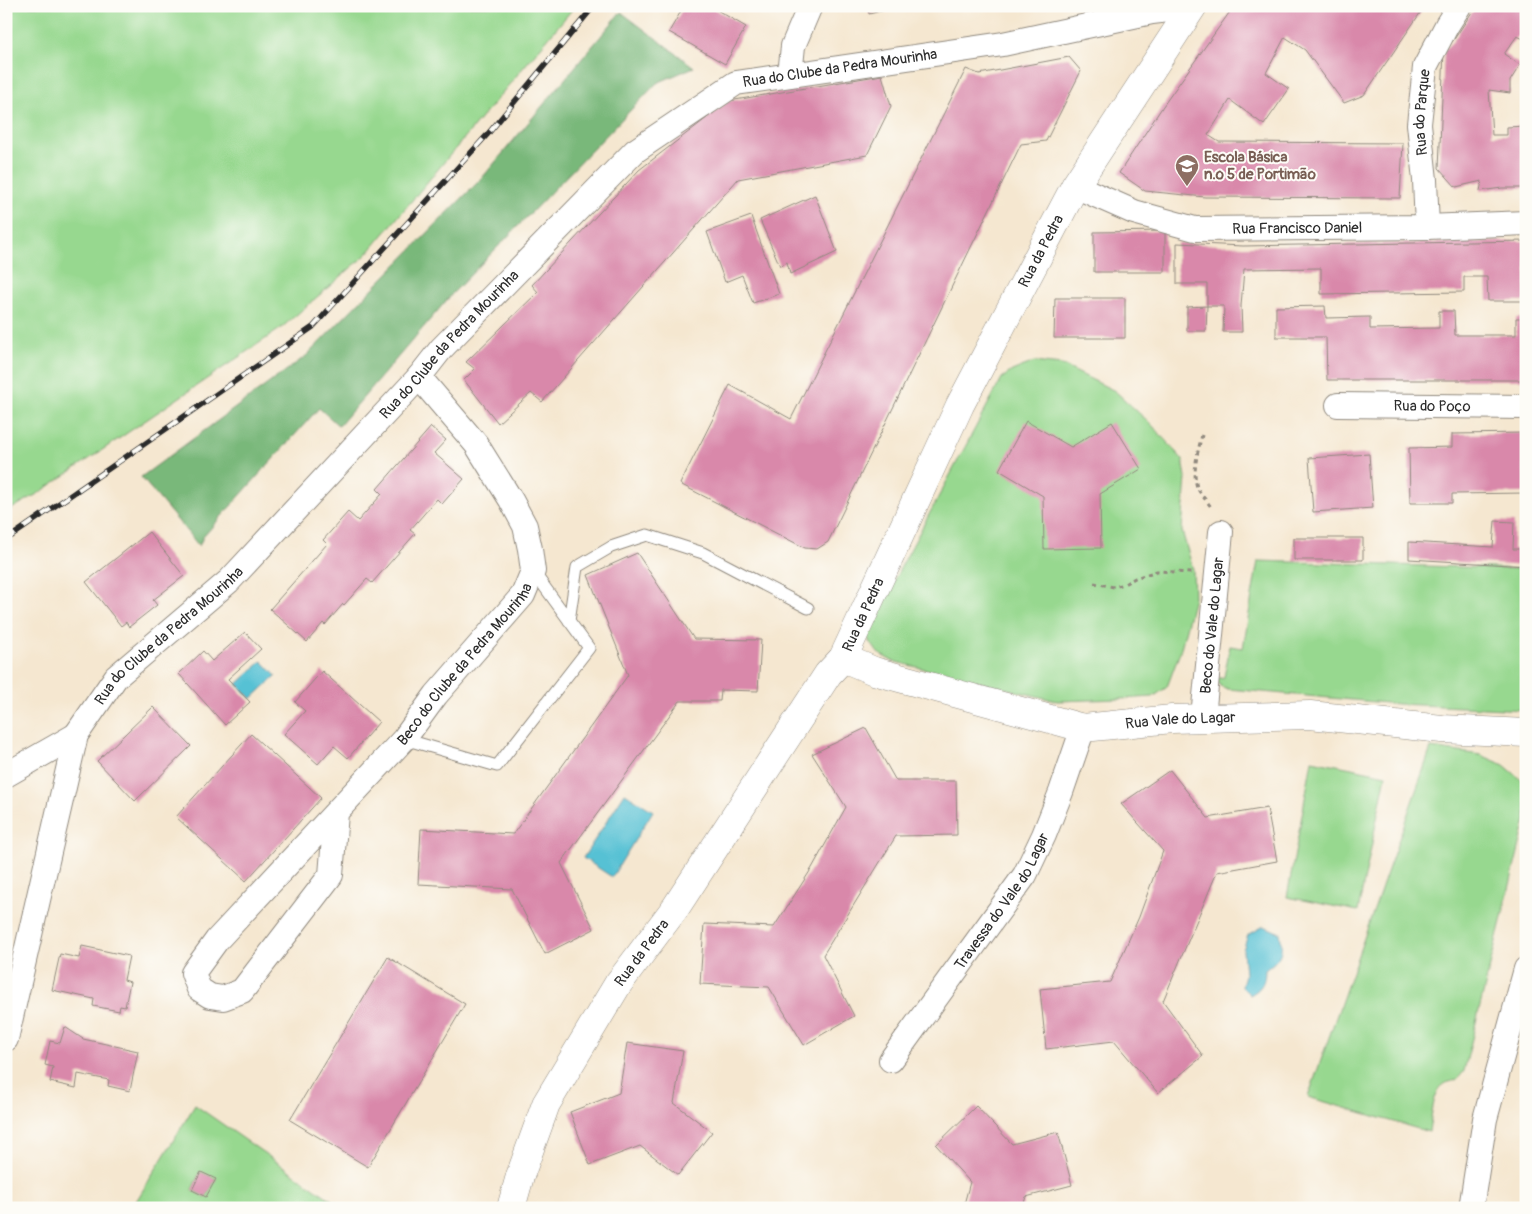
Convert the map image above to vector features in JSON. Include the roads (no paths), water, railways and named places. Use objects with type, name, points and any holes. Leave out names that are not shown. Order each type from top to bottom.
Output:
[{"type":"street","points":[[790,75],[793,46],[810,6]]},
{"type":"street","name":"Rua do Parque","points":[[1427,227],[1425,180],[1419,124],[1425,67],[1459,6]]},
{"type":"street","name":"Rua do Clube da Pedra Mourinha","points":[[6,1039],[76,735],[116,676],[229,580],[419,377],[441,349],[635,151],[736,83],[1003,44],[1152,12],[1193,7]]},
{"type":"street","name":"Rua da Pedra","points":[[511,1208],[523,1167],[551,1095],[618,984],[676,907],[828,674],[843,658],[960,404],[1075,186],[1193,7]]},
{"type":"street","name":"Rua Francisco Daniel","points":[[1075,186],[1134,212],[1196,229],[1427,227],[1526,223]]},
{"type":"street","name":"Beco do Clube da Pedra Mourinha","points":[[336,813],[330,875],[242,991],[223,998],[210,996],[199,989],[193,973],[217,940],[404,739],[436,695],[523,595],[533,570],[526,526],[511,500],[476,444],[419,377]]},
{"type":"street","name":"Rua do Poço","points":[[1338,405],[1526,407]]},
{"type":"street","name":"Beco do Vale do Lagar","points":[[1202,717],[1221,532]]},
{"type":"street","name":"Rua Vale do Lagar","points":[[843,658],[874,671],[1083,728],[1202,717],[1310,715],[1442,728],[1526,733]]},
{"type":"street","name":"Travessa do Vale do Lagar","points":[[890,1060],[1025,875],[1044,835],[1061,792],[1083,728]]},
{"type":"street","points":[[6,775],[76,735]]},
{"type":"street","points":[[1471,1208],[1485,1119],[1526,969]]},
{"type":"lane","points":[[569,621],[577,567],[611,547],[648,536],[703,553],[808,608]]},
{"type":"lane","points":[[404,739],[497,766],[589,648],[533,570]]},
{"type":"water","points":[[262,661],[276,676],[251,699],[237,684]]},
{"type":"water","points":[[625,793],[653,811],[612,877],[583,858]]},
{"type":"water","points":[[1264,926],[1280,933],[1281,950],[1275,962],[1265,970],[1262,985],[1250,995],[1242,987],[1245,974],[1243,950],[1248,935]]},
{"type":"railway","points":[[6,540],[313,327],[487,135],[594,6]]},
{"type":"place","name":"Escola Básica n.º 5 de Portimão","points":[[1187,187]]}]
